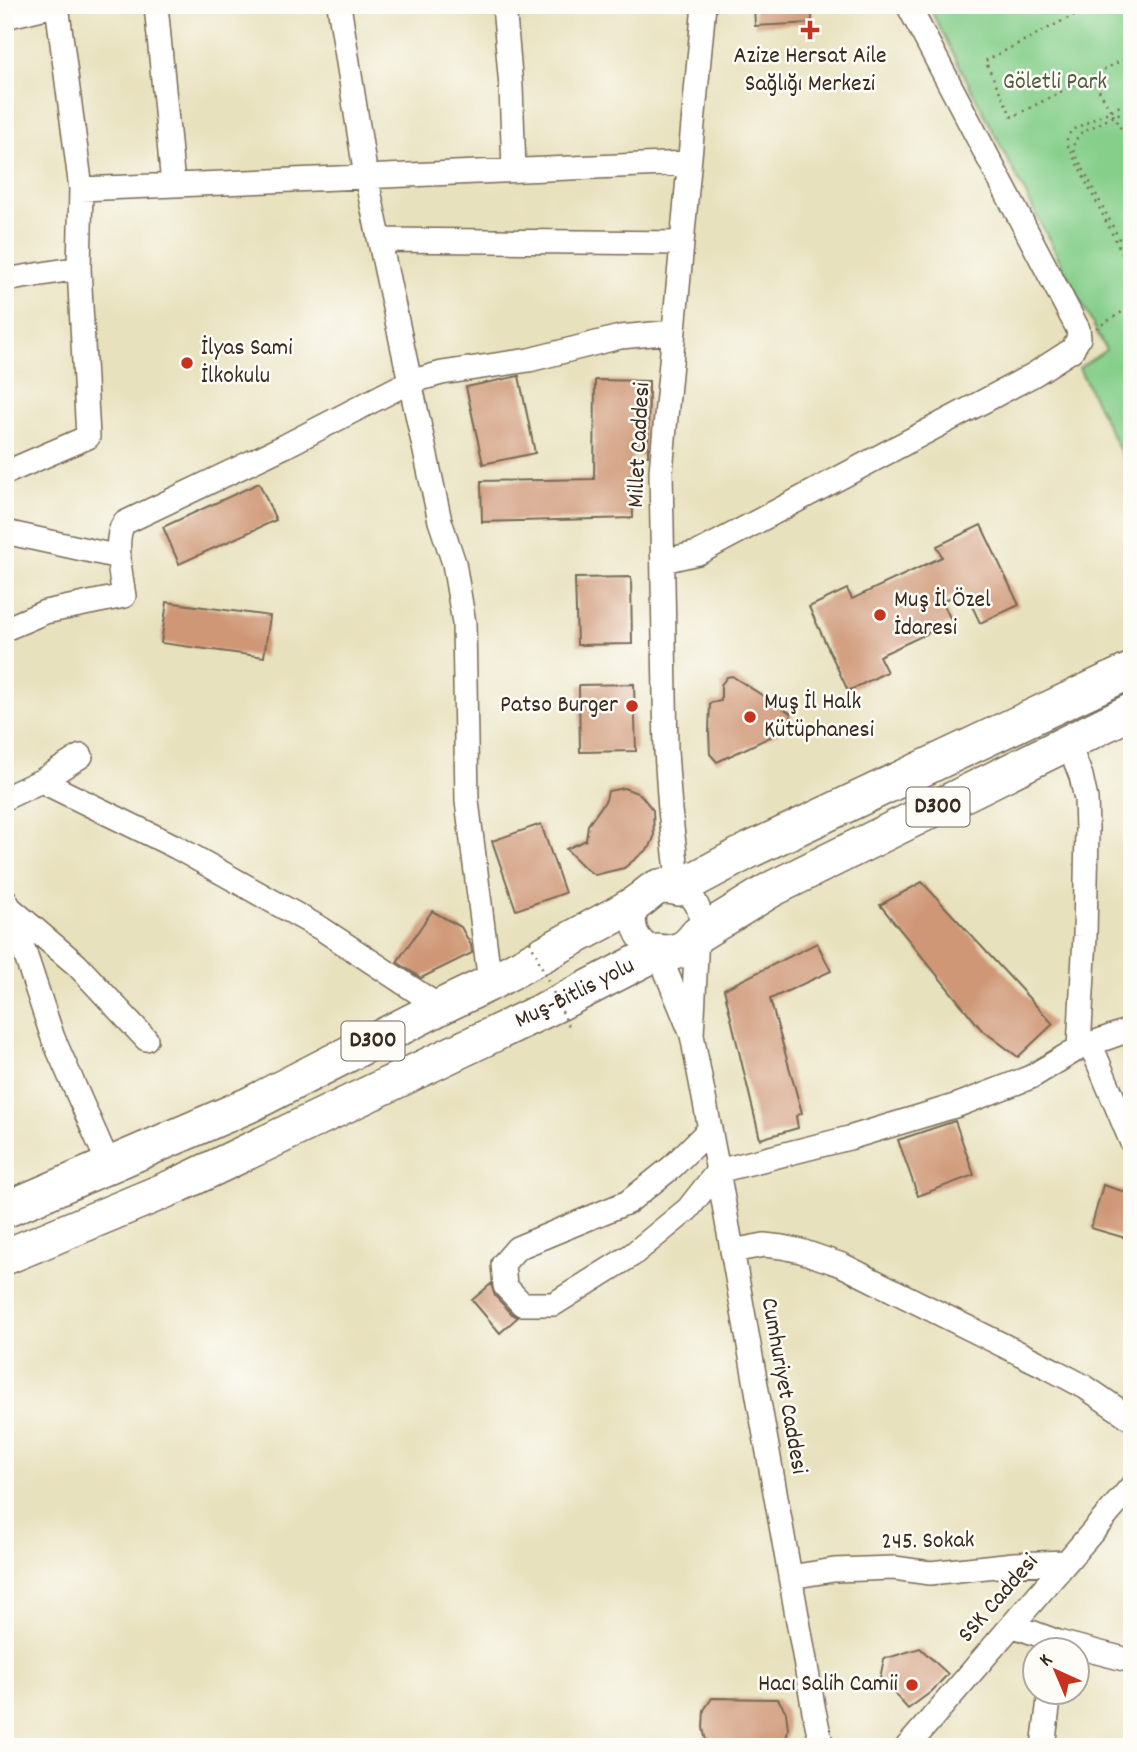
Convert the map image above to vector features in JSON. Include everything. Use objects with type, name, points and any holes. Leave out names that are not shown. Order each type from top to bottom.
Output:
[{"type":"highway","name":"Muş-Bitlis yolu","points":[[5,1210],[249,1105],[489,983],[639,901],[650,890],[658,887],[679,887],[750,850],[1132,670]]},
{"type":"highway","name":"Muş-Bitlis yolu","points":[[5,1257],[178,1185],[561,1002],[658,952],[681,951],[697,935],[772,889],[1132,711]]},
{"type":"street","points":[[5,18],[56,5],[81,188],[79,268],[88,437],[5,473]]},
{"type":"street","points":[[156,5],[173,185]]},
{"type":"street","points":[[339,5],[366,177],[440,522],[454,563],[464,623],[467,801],[489,983]]},
{"type":"street","points":[[503,5],[511,87],[514,170]]},
{"type":"street","name":"Millet Caddesi","points":[[679,887],[666,751],[661,471],[704,5]]},
{"type":"street","points":[[663,561],[698,553],[1033,375],[1072,350],[1079,338],[1078,329],[908,5]]},
{"type":"street","points":[[81,188],[690,163]]},
{"type":"street","points":[[380,240],[682,243]]},
{"type":"street","points":[[5,280],[79,268]]},
{"type":"street","points":[[5,629],[45,612],[124,596],[119,557],[121,528],[124,523],[285,446],[409,382],[442,373],[529,360],[620,337],[674,332]]},
{"type":"street","points":[[5,532],[119,557]]},
{"type":"street","points":[[1068,743],[1086,799],[1088,871],[1084,1046],[1132,1143]]},
{"type":"street","points":[[5,798],[41,781],[81,756]]},
{"type":"street","points":[[41,781],[176,847],[297,915],[440,1007]]},
{"type":"street","name":"Cumhuriyet Caddesi","points":[[679,887],[695,899],[701,917],[697,935],[692,1035]]},
{"type":"street","name":"Cumhuriyet Caddesi","points":[[639,901],[634,923],[637,935],[648,947],[658,952],[692,1035],[822,1747]]},
{"type":"street","points":[[8,904],[77,965],[146,1040]]},
{"type":"street","points":[[8,904],[53,1038],[109,1165]]},
{"type":"street","points":[[709,1130],[673,1167],[628,1202],[517,1248],[503,1264],[505,1286],[522,1304],[554,1304],[632,1255],[688,1209],[718,1171],[849,1138],[958,1105],[1031,1077],[1084,1046],[1132,1029]]},
{"type":"street","points":[[732,1251],[764,1245],[782,1247],[842,1265],[1064,1375],[1132,1419]]},
{"type":"street","name":"SSK Caddesi","points":[[907,1747],[1132,1486]]},
{"type":"street","name":"245. Sokak","points":[[790,1577],[834,1570],[894,1568],[930,1573],[1014,1564],[1066,1562]]},
{"type":"street","points":[[1012,1625],[1036,1636]]},
{"type":"street","points":[[1092,1653],[1132,1661]]},
{"type":"street","points":[[1042,1747],[1048,1706]]},
{"type":"path","points":[[1094,5],[985,61],[1012,117],[1132,55]]},
{"type":"path","points":[[1128,5],[1132,12]]},
{"type":"path","points":[[1091,76],[1132,148]]},
{"type":"path","points":[[1132,100],[1072,130],[1066,144],[1132,273]]},
{"type":"path","points":[[1132,107],[1077,136],[1074,142],[1074,151],[1132,264]]},
{"type":"path","points":[[1079,338],[1132,306]]},
{"type":"path","points":[[530,941],[569,1027]]},
{"type":"green space","name":"Göletli Park","points":[[928,5],[1132,5],[1132,475],[1079,368],[1106,350]]},
{"type":"building","points":[[754,5],[812,5],[812,23],[755,26]]},
{"type":"building","points":[[519,376],[535,453],[483,464],[466,387]]},
{"type":"building","points":[[595,380],[649,381],[648,456],[632,456],[633,518],[482,522],[481,481],[594,479]]},
{"type":"building","points":[[259,483],[276,520],[179,564],[163,527]]},
{"type":"building","name":"Muş İl Özel İdaresi","points":[[981,525],[1019,605],[980,623],[965,591],[942,601],[952,622],[879,656],[887,672],[848,691],[809,607],[847,589],[852,599],[942,557],[937,546]]},
{"type":"building","points":[[631,577],[632,644],[577,645],[575,578]]},
{"type":"building","points":[[167,602],[270,616],[264,657],[161,643]]},
{"type":"building","name":"Muş İl Halk Kütüphanesi","points":[[732,676],[790,713],[793,720],[789,728],[717,762],[710,754],[710,703],[721,701],[721,685],[727,677]]},
{"type":"building","points":[[634,684],[636,751],[580,752],[579,685]]},
{"type":"building","points":[[624,788],[640,794],[653,810],[654,837],[650,847],[624,868],[595,875],[566,849],[586,840],[588,825],[606,800],[608,791]]},
{"type":"building","points":[[541,824],[565,893],[516,910],[492,841]]},
{"type":"building","points":[[922,882],[1053,1024],[1018,1057],[981,1029],[880,905]]},
{"type":"building","points":[[432,911],[461,927],[471,945],[472,953],[421,978],[397,962]]},
{"type":"building","points":[[817,943],[831,971],[770,999],[802,1113],[796,1116],[798,1128],[760,1139],[724,989]]},
{"type":"building","points":[[955,1121],[974,1175],[918,1196],[898,1140]]},
{"type":"building","points":[[1103,1185],[1132,1194],[1132,1240],[1091,1228]]},
{"type":"building","points":[[491,1284],[495,1296],[518,1317],[500,1333],[472,1300]]},
{"type":"building","name":"Hacı Salih Camii","points":[[920,1648],[948,1674],[931,1692],[908,1709],[880,1678],[884,1659]]},
{"type":"building","points":[[712,1698],[778,1699],[786,1712],[788,1729],[785,1747],[709,1747],[703,1728],[704,1710]]},
{"type":"place","name":"Azize Hersat Aile Sağlığı Merkezi","points":[[810,30]]},
{"type":"place","name":"İlyas Sami İlkokulu","points":[[187,363]]},
{"type":"place","name":"Muş İl Özel İdaresi","points":[[880,615]]},
{"type":"place","name":"Patso Burger","points":[[632,706]]},
{"type":"place","name":"Muş İl Halk Kütüphanesi","points":[[750,717]]},
{"type":"place","name":"Hacı Salih Camii","points":[[912,1685]]}]
